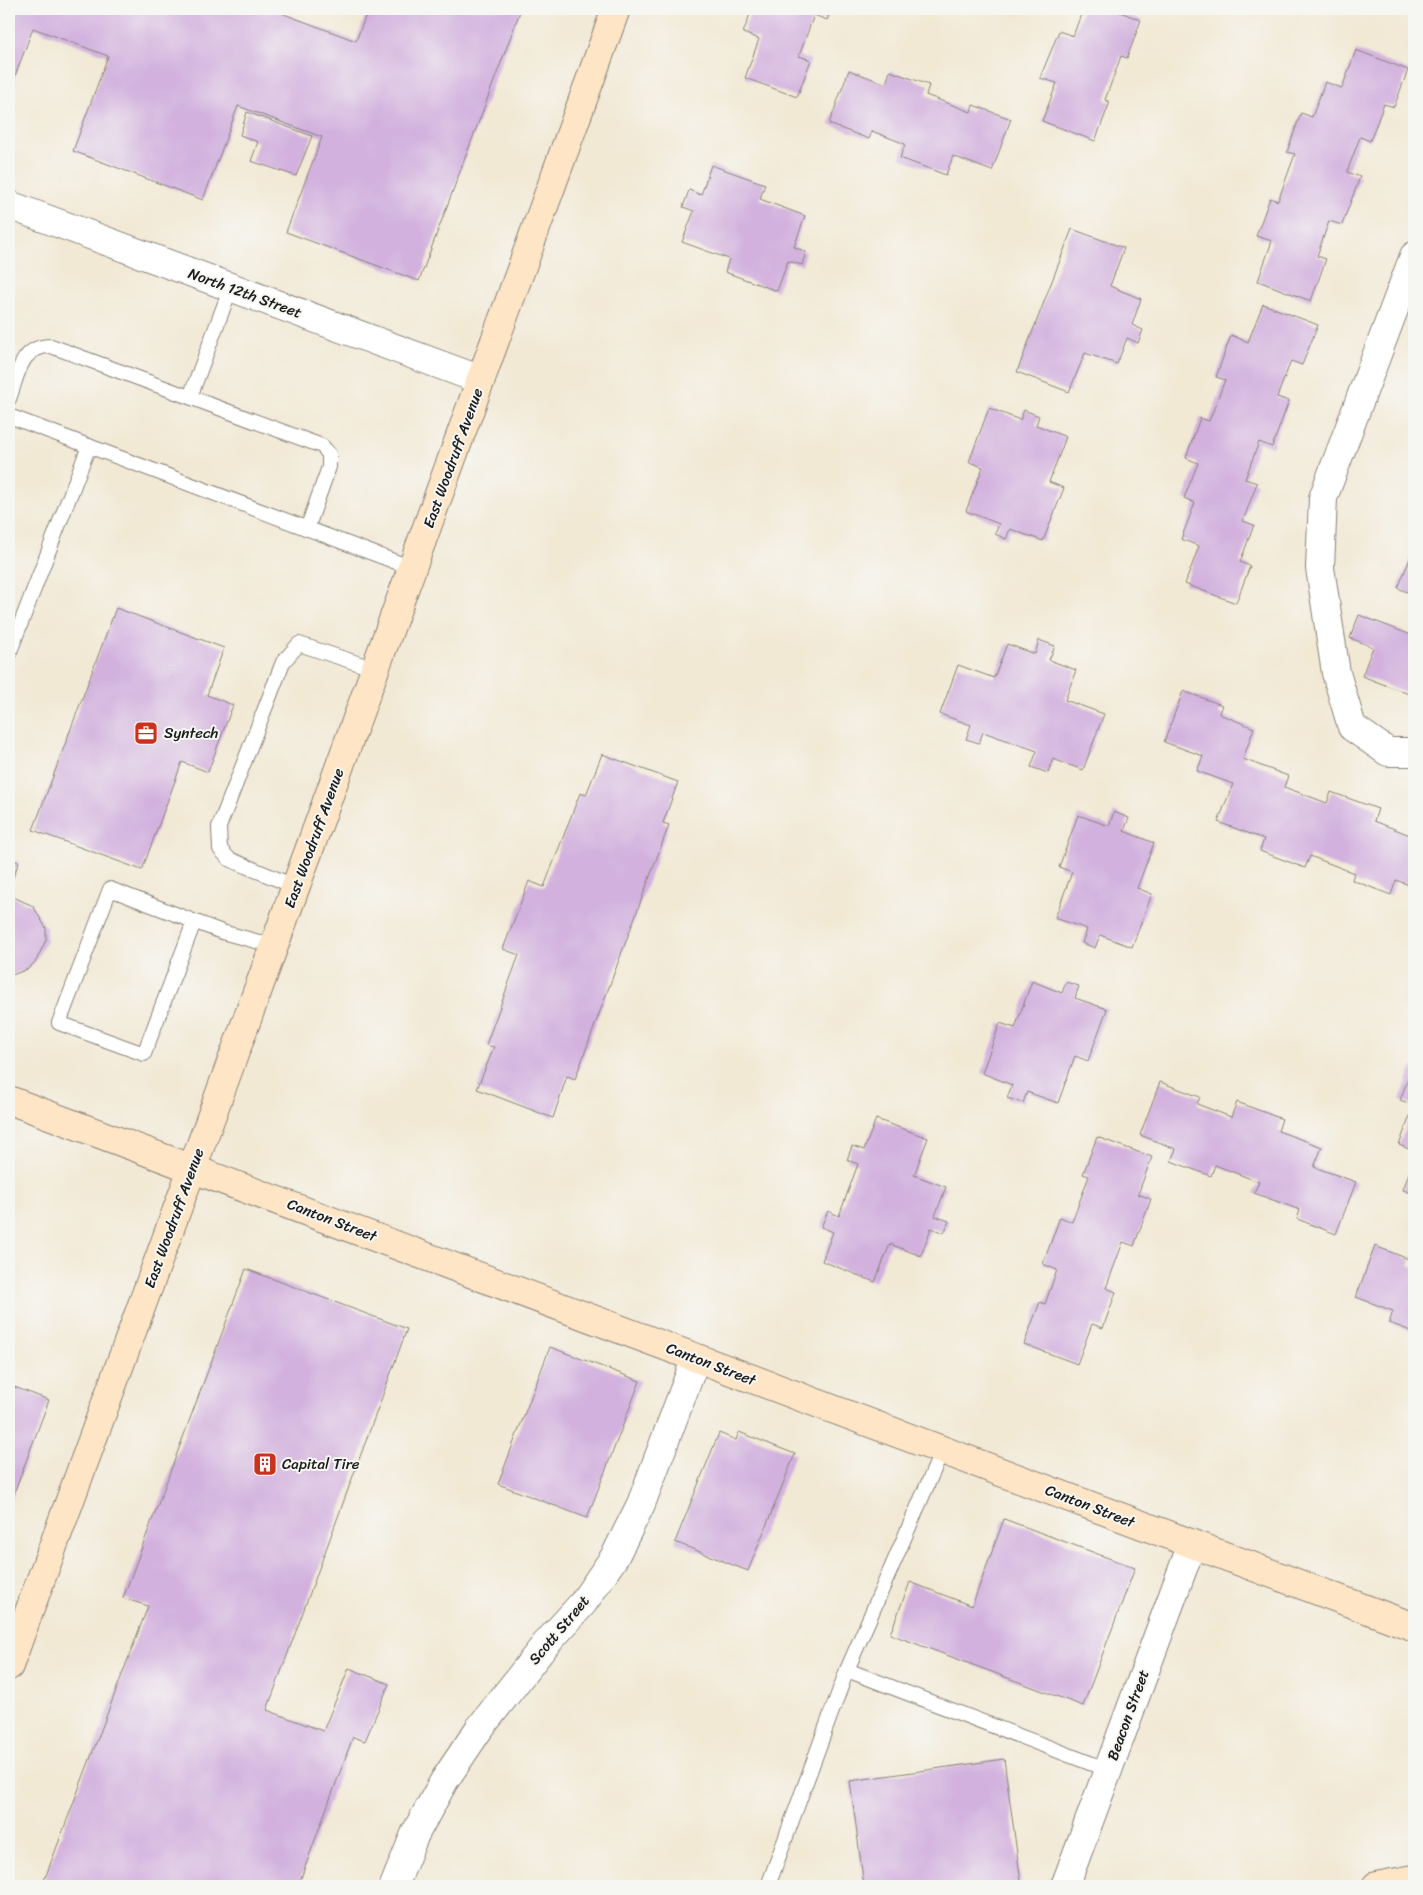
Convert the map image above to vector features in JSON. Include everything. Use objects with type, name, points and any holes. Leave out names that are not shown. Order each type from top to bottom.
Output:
[{"type":"street","name":"East Woodruff Avenue","points":[[9,1666],[482,380],[616,9]]},
{"type":"street","name":"North 12th Street","points":[[9,205],[482,380]]},
{"type":"street","points":[[1414,256],[1323,498],[1320,568],[1336,673],[1352,727],[1388,752],[1414,752]]},
{"type":"street","name":"Canton Street","points":[[9,1100],[1414,1627]]},
{"type":"street","name":"Scott Street","points":[[394,1886],[415,1834],[444,1781],[479,1729],[545,1645],[582,1603],[614,1556],[641,1504],[696,1358]]},
{"type":"street","name":"Beacon Street","points":[[1065,1886],[1192,1544]]},
{"type":"street","points":[[1376,1886],[1414,1879]]},
{"type":"lane","points":[[190,397],[231,287]]},
{"type":"lane","points":[[9,399],[27,353],[37,346],[51,346],[322,446],[329,454],[329,467],[307,529]]},
{"type":"lane","points":[[9,416],[412,568]]},
{"type":"lane","points":[[9,654],[89,446]]},
{"type":"lane","points":[[296,887],[229,860],[220,849],[219,827],[283,662],[299,644],[375,669]]},
{"type":"lane","points":[[194,922],[144,1054],[59,1023],[110,889],[194,922],[274,946]]},
{"type":"lane","points":[[768,1886],[848,1670],[942,1451]]},
{"type":"lane","points":[[848,1670],[1108,1770]]},
{"type":"building","points":[[9,9],[276,9],[276,11],[356,41],[368,9],[521,9],[419,281],[286,232],[322,137],[238,106],[203,200],[73,151],[108,56],[33,28],[9,92]]},
{"type":"building","points":[[752,9],[831,9],[827,20],[814,15],[799,56],[811,60],[797,97],[745,78],[759,39],[743,33]]},
{"type":"building","points":[[1083,9],[1112,9],[1141,20],[1127,58],[1121,56],[1105,100],[1110,102],[1095,141],[1042,121],[1057,83],[1040,78],[1059,31],[1073,36]]},
{"type":"building","points":[[1356,50],[1408,70],[1394,107],[1384,104],[1370,141],[1360,137],[1347,172],[1360,177],[1342,225],[1329,221],[1317,256],[1326,259],[1311,301],[1258,281],[1272,241],[1256,236],[1270,198],[1278,201],[1295,154],[1287,152],[1301,113],[1312,117],[1325,82],[1342,88]]},
{"type":"building","points":[[849,70],[886,84],[890,71],[929,85],[926,95],[971,112],[973,105],[1011,119],[992,171],[953,156],[946,175],[900,158],[905,144],[872,131],[869,139],[829,124]]},
{"type":"building","points":[[247,112],[312,136],[296,176],[251,161],[258,142],[240,135]]},
{"type":"building","points":[[711,165],[765,184],[760,199],[805,216],[794,247],[806,252],[802,265],[788,261],[777,291],[725,272],[729,259],[682,242],[694,211],[683,207],[689,190],[701,195]]},
{"type":"building","points":[[1072,229],[1124,248],[1110,286],[1141,299],[1132,325],[1143,330],[1138,343],[1127,338],[1117,364],[1085,353],[1069,392],[1017,372]]},
{"type":"building","points":[[1263,304],[1318,325],[1302,365],[1291,361],[1277,397],[1289,401],[1272,447],[1259,442],[1245,479],[1257,483],[1243,521],[1254,525],[1240,562],[1250,566],[1236,603],[1185,584],[1199,546],[1181,539],[1195,503],[1184,498],[1198,463],[1186,458],[1200,418],[1209,421],[1225,380],[1216,377],[1231,335],[1248,342]]},
{"type":"building","points":[[989,408],[1020,420],[1024,410],[1039,416],[1036,425],[1066,437],[1049,482],[1064,488],[1043,541],[1010,529],[1006,539],[995,534],[999,524],[966,511],[983,467],[969,462]]},
{"type":"building","points":[[1414,549],[1414,595],[1398,588]]},
{"type":"building","name":"Syntech","points":[[116,608],[224,648],[207,695],[233,705],[208,772],[182,762],[142,870],[33,830]]},
{"type":"building","points":[[1359,615],[1414,636],[1414,696],[1362,676],[1373,647],[1350,638]]},
{"type":"building","points":[[1039,640],[1055,646],[1049,660],[1076,670],[1065,700],[1104,714],[1083,770],[1053,759],[1048,773],[1031,767],[1037,751],[983,732],[979,743],[966,739],[971,725],[940,714],[958,665],[994,678],[1007,644],[1035,654]]},
{"type":"building","points":[[1183,691],[1222,705],[1219,714],[1254,728],[1243,759],[1288,776],[1284,787],[1327,803],[1331,792],[1378,809],[1374,821],[1410,835],[1414,824],[1414,887],[1396,880],[1391,895],[1352,880],[1354,873],[1310,856],[1305,868],[1260,851],[1264,839],[1218,822],[1233,784],[1197,771],[1203,756],[1164,742]]},
{"type":"building","points":[[602,754],[678,782],[663,823],[669,825],[575,1079],[567,1076],[553,1118],[477,1089],[494,1047],[486,1045],[519,955],[503,949],[529,881],[544,887],[580,793],[586,795]]},
{"type":"building","points":[[1114,812],[1129,818],[1124,831],[1154,843],[1137,888],[1152,894],[1132,947],[1100,935],[1095,948],[1082,943],[1087,929],[1055,918],[1072,872],[1059,867],[1078,815],[1109,826]]},
{"type":"building","points":[[9,859],[19,862],[9,888]]},
{"type":"building","points":[[9,895],[33,906],[46,928],[46,940],[36,961],[28,969],[12,975],[9,975]]},
{"type":"building","points":[[1032,981],[1062,993],[1066,982],[1079,986],[1075,998],[1107,1009],[1088,1061],[1075,1056],[1058,1103],[1027,1092],[1023,1103],[1007,1098],[1012,1085],[982,1073],[1000,1023],[1015,1028]]},
{"type":"building","points":[[1414,1064],[1414,1105],[1400,1100]]},
{"type":"building","points":[[1160,1082],[1200,1097],[1197,1104],[1231,1117],[1237,1102],[1282,1119],[1278,1131],[1322,1147],[1314,1167],[1356,1182],[1336,1234],[1297,1219],[1300,1210],[1254,1193],[1259,1182],[1215,1165],[1211,1176],[1171,1161],[1176,1149],[1140,1135]]},
{"type":"building","points":[[1414,1105],[1414,1151],[1399,1145]]},
{"type":"building","points":[[876,1119],[928,1138],[914,1175],[946,1187],[935,1216],[949,1221],[944,1233],[931,1228],[921,1256],[890,1244],[875,1282],[822,1261],[833,1232],[821,1227],[828,1211],[839,1216],[858,1164],[847,1160],[852,1146],[864,1150]]},
{"type":"building","points":[[1097,1137],[1152,1157],[1138,1194],[1151,1199],[1134,1246],[1123,1242],[1106,1288],[1116,1292],[1103,1328],[1092,1324],[1077,1364],[1024,1344],[1040,1302],[1045,1304],[1057,1270],[1043,1264],[1060,1217],[1072,1222],[1089,1176],[1083,1174]]},
{"type":"building","points":[[1414,1159],[1414,1194],[1403,1190]]},
{"type":"building","points":[[1375,1246],[1411,1260],[1409,1265],[1414,1267],[1414,1332],[1389,1323],[1393,1311],[1356,1297]]},
{"type":"building","name":"Capital Tire","points":[[246,1269],[407,1329],[267,1710],[323,1731],[349,1668],[389,1684],[365,1741],[353,1737],[298,1886],[42,1886],[148,1606],[123,1598]]},
{"type":"building","points":[[550,1347],[640,1381],[587,1518],[498,1484]]},
{"type":"building","points":[[9,1385],[49,1400],[10,1504],[9,1503]]},
{"type":"building","points":[[739,1432],[795,1454],[748,1571],[675,1542],[719,1433],[736,1440]]},
{"type":"building","points":[[1004,1519],[1135,1568],[1083,1706],[890,1634],[910,1582],[972,1606]]},
{"type":"building","points":[[1004,1759],[1021,1882],[992,1886],[864,1886],[850,1781]]},
{"type":"place","name":"Syntech","points":[[146,733]]},
{"type":"place","name":"Capital Tire","points":[[265,1464]]}]
